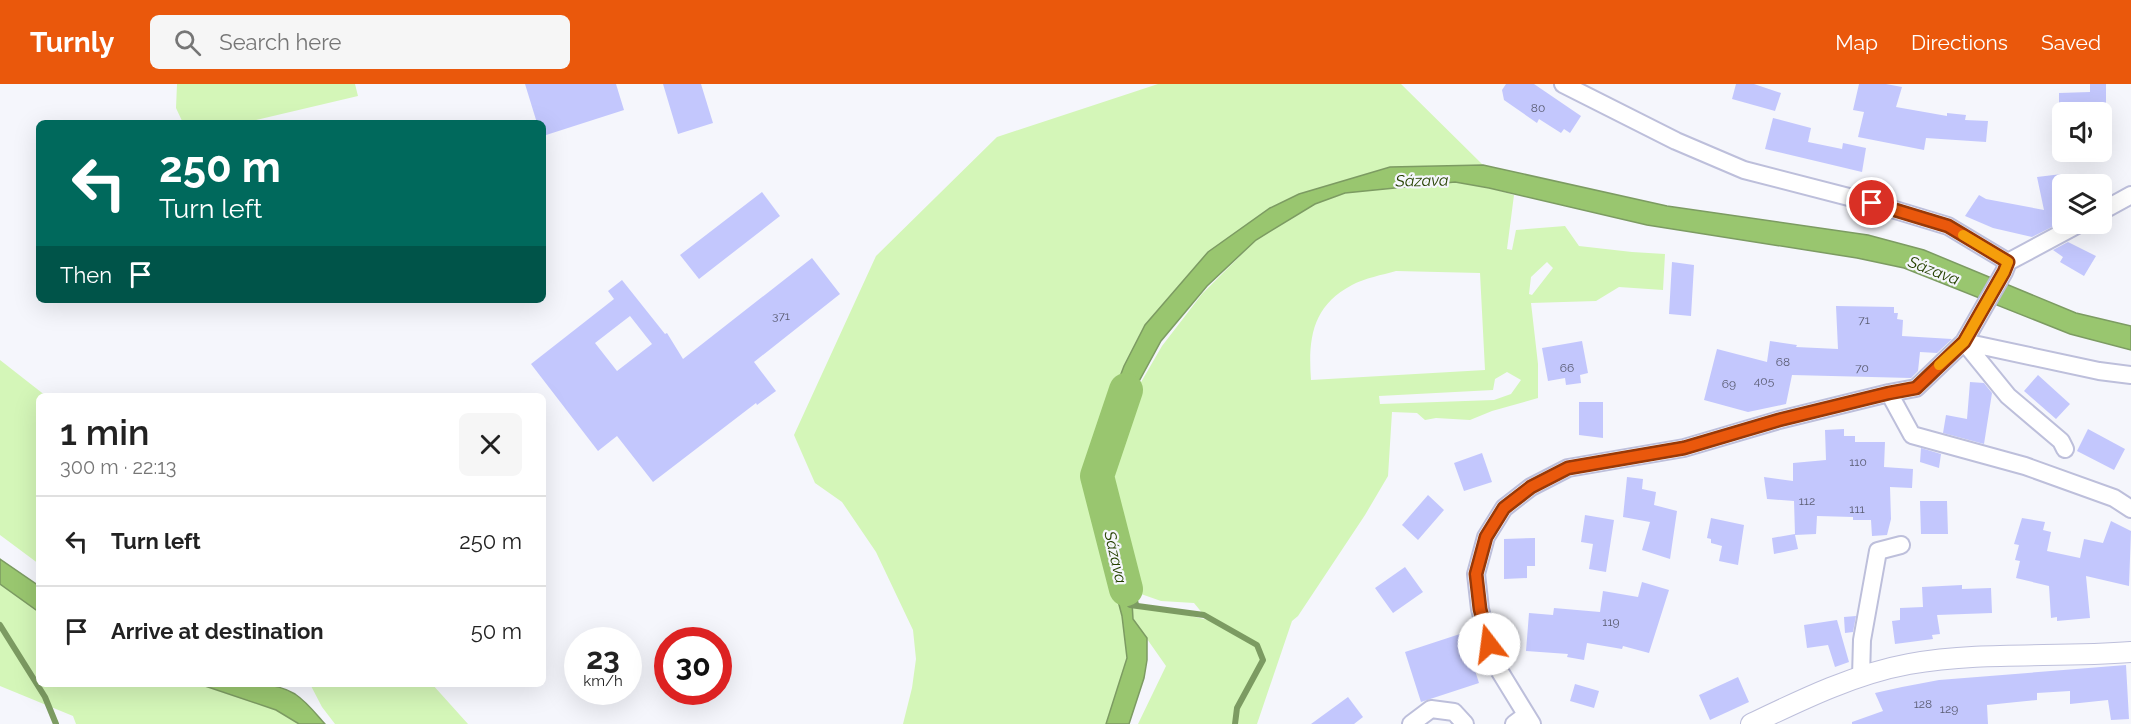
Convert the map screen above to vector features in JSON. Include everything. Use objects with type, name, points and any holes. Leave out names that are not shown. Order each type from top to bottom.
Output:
[{"type":"street","points":[[1563,84],[1676,141],[1744,170],[1872,203],[1948,226],[2006,267]]},
{"type":"street","points":[[2112,206],[2131,195]]},
{"type":"street","points":[[1524,721],[1494,662],[1480,609],[1476,574],[1486,537],[1504,508],[1531,487],[1568,468],[1684,448],[1779,420],[1916,388],[1964,342],[2006,267],[2062,234]]},
{"type":"street","points":[[1964,342],[2131,375]]},
{"type":"street","points":[[1964,342],[2008,396],[2061,441],[2065,449]]},
{"type":"street","points":[[1889,393],[1912,435],[2025,466],[2114,498],[2131,509]]},
{"type":"street","points":[[1861,677],[1862,640],[1878,551],[1901,546]]},
{"type":"street","points":[[1752,724],[1807,698],[1861,677],[1906,665],[1952,658],[2131,652]]},
{"type":"street","points":[[1411,724],[1431,709],[1454,712],[1465,724]]},
{"type":"shaded area","points":[[177,84],[355,84],[358,96],[256,120],[182,120],[176,108]]},
{"type":"shaded area","points":[[1158,84],[1401,84],[1483,165],[1390,167],[1299,194],[1270,208],[1208,252],[1145,325],[1124,366],[1088,460],[1086,480],[1122,616],[1127,658],[1106,724],[903,724],[916,659],[913,630],[876,552],[842,502],[815,483],[794,435],[876,256],[997,137]]},
{"type":"shaded area","points":[[1454,182],[1514,195],[1507,249],[1512,250],[1516,230],[1565,226],[1579,246],[1665,254],[1663,290],[1619,287],[1596,301],[1531,303],[1538,364],[1538,398],[1470,420],[1436,418],[1425,420],[1417,413],[1392,412],[1388,476],[1365,515],[1298,616],[1292,621],[1257,724],[1138,724],[1166,666],[1133,619],[1132,602],[1208,620],[1194,603],[1161,601],[1141,594],[1128,573],[1110,534],[1098,484],[1101,451],[1162,346],[1202,294],[1256,240],[1315,204],[1345,193]],"holes":[[[1547,262],[1553,268],[1532,295],[1529,294],[1531,277]],[[1396,271],[1480,273],[1485,370],[1311,380],[1312,337],[1321,313],[1339,293],[1368,279]],[[1507,372],[1521,380],[1511,394],[1494,400],[1380,404],[1379,396],[1493,390],[1495,379]]]},
{"type":"shaded area","points":[[0,360],[42,393],[36,393],[36,562],[0,535]]},
{"type":"shaded area","points":[[0,584],[36,610],[36,687],[208,687],[276,710],[299,724],[76,724],[73,716],[0,686]]},
{"type":"shaded area","points":[[312,687],[435,687],[468,724],[335,724],[322,707]]},
{"type":"water","points":[[1483,165],[1667,206],[1868,235],[1924,250],[2076,313],[2131,326],[2131,350],[2070,334],[1904,268],[1857,258],[1647,225],[1455,182],[1345,193],[1315,204],[1256,240],[1207,286],[1161,341],[1101,451],[1098,484],[1110,534],[1132,580],[1138,603],[1132,602],[1133,619],[1147,638],[1144,678],[1129,724],[1106,724],[1127,658],[1122,616],[1086,480],[1088,460],[1124,366],[1145,325],[1208,252],[1270,208],[1299,194],[1390,167]]},
{"type":"water","points":[[0,559],[36,584],[36,610],[0,584]]},
{"type":"water","points":[[208,687],[277,687],[284,689],[295,694],[325,724],[299,724],[276,710]]},
{"type":"building","points":[[525,84],[616,84],[624,110],[546,135],[546,120],[536,120]]},
{"type":"building","points":[[663,84],[701,84],[713,123],[678,134]]},
{"type":"building","points":[[1506,84],[1534,84],[1581,116],[1570,133],[1564,129],[1561,133],[1539,119],[1537,123],[1504,100],[1502,90]]},
{"type":"building","points":[[1736,84],[1754,84],[1781,93],[1775,111],[1732,99]]},
{"type":"building","points":[[1859,84],[1886,84],[1902,87],[1896,107],[1947,116],[1947,113],[1966,115],[1965,120],[1988,121],[1986,142],[1926,138],[1924,150],[1858,137],[1864,112],[1853,110]]},
{"type":"building","points":[[2090,84],[2106,84],[2106,102],[2059,102],[2059,93],[2090,92]]},
{"type":"building","points":[[1773,118],[1811,128],[1808,142],[1842,149],[1843,143],[1866,148],[1862,172],[1765,149]]},
{"type":"building","points":[[2052,175],[2052,227],[2032,237],[1993,228],[1965,216],[1979,195],[1986,199],[2044,210],[2037,177]]},
{"type":"building","points":[[762,192],[780,216],[699,279],[680,255]]},
{"type":"building","points":[[2068,242],[2096,256],[2084,276],[2060,262],[2063,257],[2053,250]]},
{"type":"building","points":[[812,258],[840,294],[754,362],[776,391],[757,405],[756,403],[653,482],[617,436],[598,451],[531,364],[614,299],[608,291],[622,280],[665,334],[667,333],[683,359]],"holes":[[[630,316],[652,344],[617,371],[595,343]]]},
{"type":"building","points":[[1672,262],[1694,265],[1691,316],[1669,314]]},
{"type":"building","points":[[1836,306],[1894,307],[1894,313],[1898,313],[1897,319],[1903,320],[1902,336],[1952,339],[1937,353],[1920,352],[1918,371],[1911,378],[1792,375],[1786,404],[1748,412],[1704,400],[1717,349],[1767,362],[1770,341],[1797,345],[1796,347],[1838,349]]},
{"type":"building","points":[[1582,341],[1588,373],[1580,375],[1581,383],[1566,385],[1565,378],[1548,381],[1542,348]]},
{"type":"building","points":[[2038,375],[2070,404],[2056,419],[2024,391]]},
{"type":"building","points":[[1970,382],[1984,383],[1992,393],[1984,444],[1943,433],[1946,415],[1967,419]]},
{"type":"building","points":[[1579,402],[1603,402],[1603,438],[1579,435]]},
{"type":"building","points":[[1844,429],[1844,436],[1855,436],[1855,442],[1885,442],[1884,467],[1913,469],[1912,488],[1890,487],[1891,519],[1887,535],[1872,536],[1871,520],[1817,516],[1816,534],[1795,535],[1798,549],[1774,554],[1772,538],[1795,534],[1794,501],[1767,499],[1764,477],[1793,481],[1793,463],[1826,460],[1825,430]]},
{"type":"building","points":[[2088,429],[2125,449],[2114,470],[2077,451]]},
{"type":"building","points":[[1921,448],[1941,454],[1939,468],[1920,462]]},
{"type":"building","points":[[1482,453],[1492,482],[1464,491],[1454,463]]},
{"type":"building","points":[[1627,477],[1643,479],[1642,489],[1656,492],[1654,505],[1677,511],[1670,559],[1642,550],[1650,522],[1623,517]]},
{"type":"building","points":[[1428,495],[1444,510],[1418,540],[1402,525]]},
{"type":"building","points":[[1920,501],[1947,501],[1948,534],[1921,534]]},
{"type":"building","points":[[1585,515],[1614,520],[1606,572],[1589,569],[1593,544],[1581,542]]},
{"type":"building","points":[[1711,518],[1744,525],[1738,565],[1719,561],[1722,546],[1711,543],[1711,539],[1707,538]]},
{"type":"building","points":[[2022,518],[2045,522],[2043,530],[2051,532],[2047,551],[2080,558],[2084,539],[2103,543],[2111,521],[2131,531],[2129,586],[2086,576],[2090,618],[2057,621],[2057,617],[2051,618],[2049,586],[2016,578],[2020,561],[2015,560],[2019,545],[2014,544]]},
{"type":"building","points":[[1535,538],[1535,566],[1527,566],[1527,578],[1504,579],[1504,539]]},
{"type":"building","points":[[1405,567],[1423,592],[1393,613],[1375,588]]},
{"type":"building","points":[[1642,582],[1669,590],[1649,653],[1623,646],[1622,649],[1587,643],[1584,660],[1567,657],[1568,654],[1526,651],[1529,613],[1553,615],[1554,608],[1600,612],[1603,591],[1638,597]]},
{"type":"building","points":[[1962,585],[1962,589],[1991,588],[1992,613],[1937,615],[1940,634],[1932,635],[1933,639],[1895,644],[1892,621],[1900,620],[1900,608],[1923,607],[1922,587]]},
{"type":"building","points":[[1856,616],[1853,632],[1845,633],[1844,617]]},
{"type":"building","points":[[1837,620],[1849,662],[1835,667],[1828,645],[1807,648],[1804,625]]},
{"type":"building","points":[[1463,633],[1479,683],[1421,702],[1405,652]]},
{"type":"building","points":[[2126,665],[2129,719],[2111,720],[2108,700],[2070,704],[2070,691],[2037,693],[2037,700],[1987,705],[1988,724],[1852,724],[1852,722],[1883,711],[1875,693],[1902,687],[1939,680]]},
{"type":"building","points":[[1738,677],[1749,702],[1710,720],[1699,695]]},
{"type":"building","points":[[1575,684],[1599,691],[1594,708],[1570,701]]},
{"type":"building","points":[[1348,697],[1363,717],[1354,724],[1311,724]]},
{"type":"waterway","name":"Sázava","points":[[1126,390],[1097,476],[1126,589]]},
{"type":"waterway","points":[[1130,605],[1204,615],[1257,645],[1263,660],[1237,708],[1235,724]]},
{"type":"waterway","points":[[0,625],[36,683]]},
{"type":"waterway","points":[[39,687],[56,724]]},
{"type":"slow traffic","points":[[1939,365],[1964,342],[2008,262],[1963,235]]},
{"type":"route","points":[[1489,644],[1480,609],[1476,574],[1486,537],[1504,508],[1531,487],[1568,468],[1684,448],[1779,420],[1916,388],[1964,342],[2008,262],[1948,226],[1872,203]]}]
